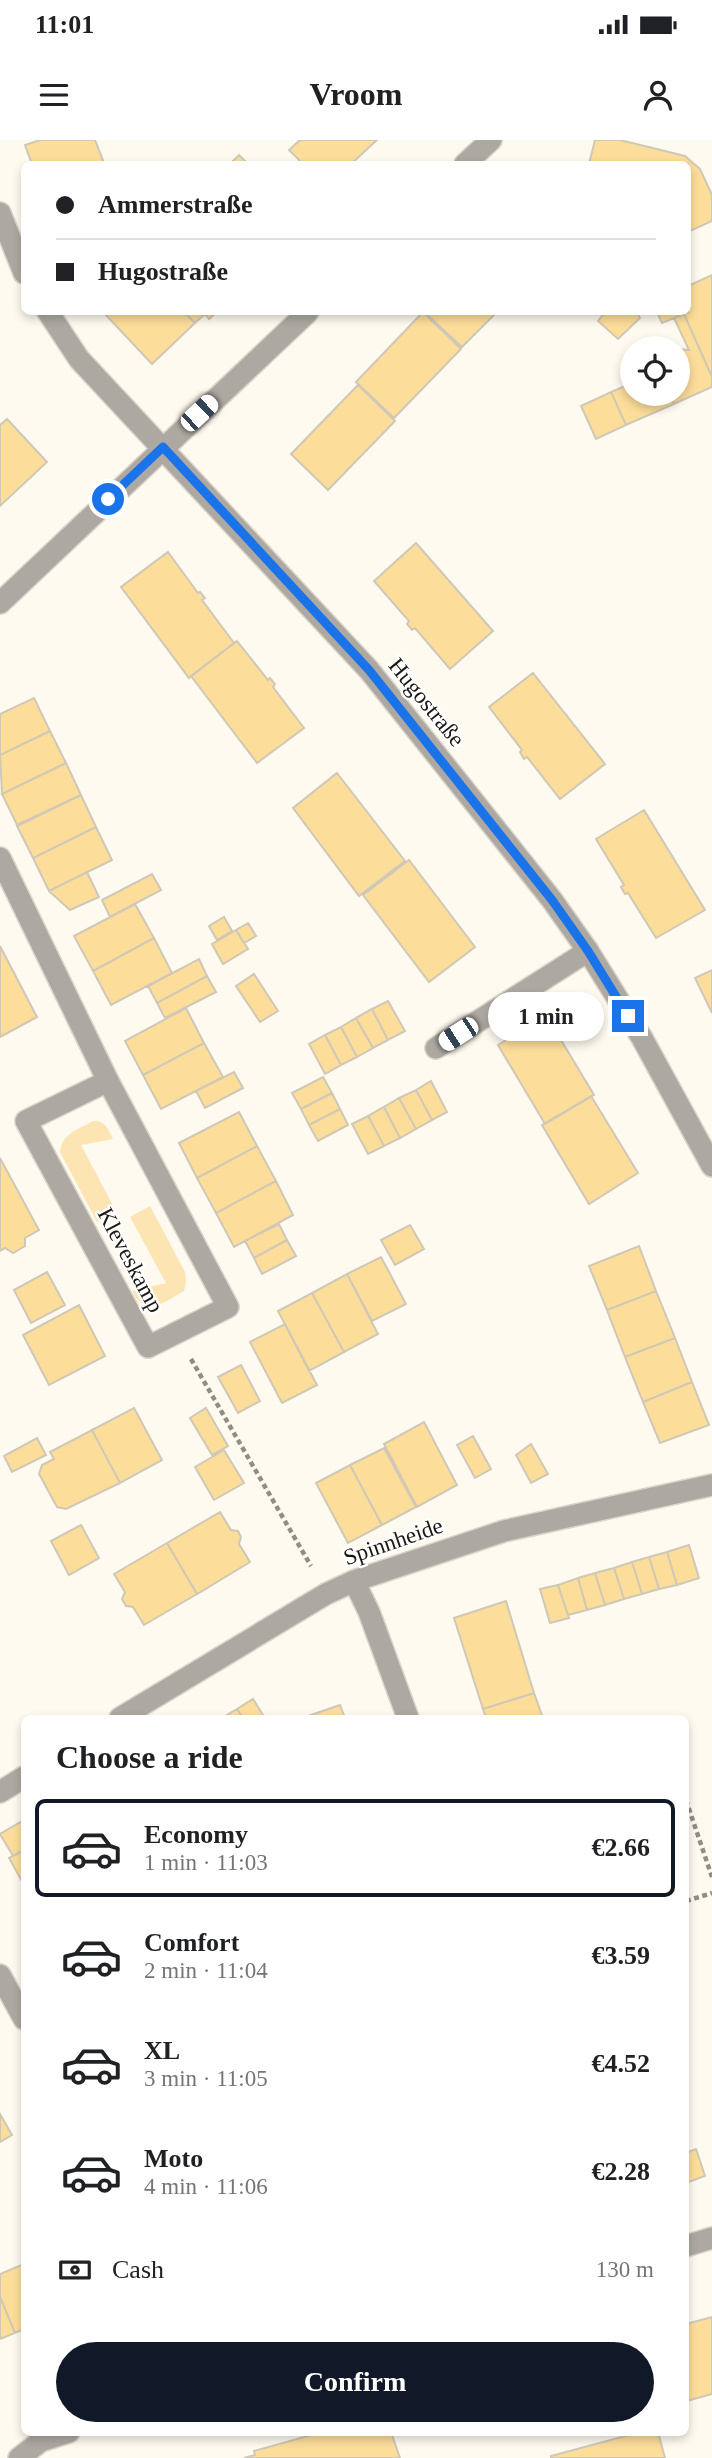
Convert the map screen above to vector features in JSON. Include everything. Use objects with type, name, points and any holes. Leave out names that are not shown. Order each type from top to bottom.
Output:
[{"type":"street","points":[[468,161],[491,140]]},
{"type":"street","points":[[0,213],[21,266]]},
{"type":"street","name":"Hugostraße","points":[[50,315],[79,359],[369,670],[552,900],[588,951],[642,1038],[712,1166]]},
{"type":"street","points":[[0,603],[305,315]]},
{"type":"street","name":"Kleveskamp","points":[[0,858],[108,1081],[228,1307],[148,1347],[26,1121],[108,1081]]},
{"type":"street","points":[[436,1048],[588,951]]},
{"type":"street","name":"Spinnheide","points":[[125,1715],[326,1594],[354,1581],[504,1531],[712,1485]]},
{"type":"street","points":[[354,1581],[369,1612],[407,1715]]},
{"type":"street","points":[[0,1792],[21,1779]]},
{"type":"street","points":[[0,1975],[21,2014]]},
{"type":"street","points":[[689,2245],[712,2238]]},
{"type":"street","points":[[19,2458],[41,2441],[57,2436]]},
{"type":"path","points":[[176,1334],[326,1594]]},
{"type":"path","points":[[689,1809],[712,1877]]},
{"type":"path","points":[[689,1899],[712,1893]]},
{"type":"shaded area","points":[[93,1121],[104,1124],[113,1139],[81,1145],[117,1213],[97,1222],[60,1152],[67,1136]]},
{"type":"shaded area","points":[[150,1206],[185,1272],[186,1282],[184,1291],[156,1306],[143,1304],[132,1291],[166,1283],[130,1217]]},
{"type":"building","points":[[40,140],[95,140],[103,161],[31,161],[25,145]]},
{"type":"building","points":[[300,140],[377,140],[354,161],[300,161],[289,150]]},
{"type":"building","points":[[595,140],[620,140],[685,156],[691,161],[590,161]]},
{"type":"building","points":[[239,155],[245,161],[233,161]]},
{"type":"building","points":[[691,161],[700,169],[712,195],[712,221],[691,231]]},
{"type":"building","points":[[712,275],[712,377],[684,315],[691,315],[691,285]]},
{"type":"building","points":[[106,315],[187,315],[195,323],[152,364]]},
{"type":"building","points":[[187,315],[204,315],[195,323]]},
{"type":"building","points":[[420,315],[426,315],[461,349],[394,418],[356,382]]},
{"type":"building","points":[[427,315],[494,315],[462,347]]},
{"type":"building","points":[[603,315],[638,315],[640,318],[618,339],[598,321]]},
{"type":"building","points":[[658,315],[682,315],[662,323]]},
{"type":"building","points":[[684,315],[712,377],[712,387],[690,397],[690,336],[682,336],[674,318]]},
{"type":"building","points":[[358,385],[395,421],[328,490],[291,454]]},
{"type":"building","points":[[620,388],[620,406],[669,406],[626,425],[611,392]]},
{"type":"building","points":[[611,392],[626,425],[596,439],[581,406]]},
{"type":"building","points":[[7,419],[47,462],[0,506],[0,425]]},
{"type":"building","points":[[416,543],[493,631],[450,669],[415,628],[412,630],[407,624],[409,621],[374,581]]},
{"type":"building","points":[[168,552],[198,593],[205,598],[202,600],[234,643],[189,678],[121,587]]},
{"type":"building","points":[[237,641],[268,680],[270,678],[275,684],[273,687],[304,728],[257,763],[191,676]]},
{"type":"building","points":[[533,673],[605,764],[560,799],[527,757],[524,759],[520,752],[522,750],[489,707]]},
{"type":"building","points":[[34,698],[50,731],[0,755],[0,714]]},
{"type":"building","points":[[50,731],[66,763],[2,794],[0,755]]},
{"type":"building","points":[[66,763],[81,795],[17,825],[2,794]]},
{"type":"building","points":[[337,773],[405,861],[359,896],[293,808]]},
{"type":"building","points":[[81,795],[96,827],[33,858],[17,826]]},
{"type":"building","points":[[644,810],[705,910],[656,938],[628,893],[625,894],[621,887],[624,885],[596,839]]},
{"type":"building","points":[[96,827],[112,860],[49,891],[33,858]]},
{"type":"building","points":[[409,860],[475,947],[429,982],[363,895]]},
{"type":"building","points":[[87,872],[99,897],[70,910],[49,891]]},
{"type":"building","points":[[152,874],[161,890],[110,917],[102,900]]},
{"type":"building","points":[[135,904],[154,938],[93,971],[74,936]]},
{"type":"building","points":[[224,917],[232,931],[217,940],[209,926]]},
{"type":"building","points":[[248,923],[256,936],[244,943],[236,930]]},
{"type":"building","points":[[236,930],[248,949],[223,964],[212,944]]},
{"type":"building","points":[[154,938],[172,973],[111,1005],[93,971]]},
{"type":"building","points":[[0,946],[37,1017],[0,1037]]},
{"type":"building","points":[[199,959],[207,976],[157,1003],[148,986]]},
{"type":"building","points":[[712,970],[712,1013],[695,978]]},
{"type":"building","points":[[254,974],[278,1011],[260,1022],[236,986]]},
{"type":"building","points":[[207,976],[216,992],[165,1018],[157,1003]]},
{"type":"building","points":[[388,1001],[405,1031],[388,1040],[372,1009]]},
{"type":"building","points":[[186,1008],[204,1043],[143,1075],[125,1041]]},
{"type":"building","points":[[372,1009],[388,1040],[373,1048],[356,1018]]},
{"type":"building","points":[[546,1015],[594,1095],[545,1124],[498,1045]]},
{"type":"building","points":[[356,1018],[373,1048],[357,1057],[341,1027]]},
{"type":"building","points":[[341,1027],[357,1057],[341,1065],[325,1035]]},
{"type":"building","points":[[325,1035],[341,1065],[325,1074],[309,1044]]},
{"type":"building","points":[[204,1043],[223,1077],[161,1109],[143,1075]]},
{"type":"building","points":[[234,1072],[243,1088],[205,1108],[196,1091]]},
{"type":"building","points":[[323,1077],[332,1093],[301,1109],[292,1093]]},
{"type":"building","points":[[431,1081],[447,1112],[432,1120],[416,1090]]},
{"type":"building","points":[[416,1090],[432,1120],[416,1129],[399,1098]]},
{"type":"building","points":[[332,1093],[340,1109],[309,1125],[301,1109]]},
{"type":"building","points":[[591,1096],[638,1173],[589,1204],[542,1125]]},
{"type":"building","points":[[399,1098],[416,1129],[400,1138],[384,1107]]},
{"type":"building","points":[[384,1107],[400,1138],[384,1146],[368,1116]]},
{"type":"building","points":[[340,1109],[348,1125],[318,1141],[309,1125]]},
{"type":"building","points":[[239,1112],[257,1146],[197,1178],[179,1143]]},
{"type":"building","points":[[368,1116],[384,1146],[368,1154],[352,1124]]},
{"type":"building","points":[[257,1146],[276,1181],[216,1213],[197,1178]]},
{"type":"building","points":[[0,1158],[39,1230],[25,1238],[25,1246],[13,1253],[5,1248],[0,1251]]},
{"type":"building","points":[[276,1181],[293,1215],[234,1247],[216,1213]]},
{"type":"building","points":[[279,1224],[287,1240],[254,1258],[245,1241]]},
{"type":"building","points":[[410,1225],[424,1249],[395,1265],[381,1240]]},
{"type":"building","points":[[287,1240],[296,1256],[262,1274],[254,1258]]},
{"type":"building","points":[[639,1246],[656,1291],[607,1310],[589,1266]]},
{"type":"building","points":[[381,1257],[406,1304],[372,1321],[347,1274]]},
{"type":"building","points":[[47,1272],[65,1305],[31,1323],[14,1290]]},
{"type":"building","points":[[347,1274],[378,1334],[344,1352],[312,1293]]},
{"type":"building","points":[[656,1291],[675,1338],[625,1357],[607,1310]]},
{"type":"building","points":[[312,1293],[344,1352],[309,1371],[278,1311]]},
{"type":"building","points":[[79,1305],[105,1356],[49,1385],[23,1335]]},
{"type":"building","points":[[285,1324],[317,1385],[282,1403],[250,1342]]},
{"type":"building","points":[[675,1338],[692,1382],[643,1402],[625,1357]]},
{"type":"building","points":[[241,1365],[260,1401],[238,1413],[218,1377]]},
{"type":"building","points":[[692,1382],[709,1425],[660,1443],[643,1402]]},
{"type":"building","points":[[134,1408],[162,1460],[120,1483],[92,1430]]},
{"type":"building","points":[[206,1408],[228,1446],[212,1455],[190,1418]]},
{"type":"building","points":[[424,1422],[457,1485],[417,1507],[384,1444]]},
{"type":"building","points":[[92,1430],[120,1483],[66,1509],[57,1507],[39,1474],[42,1465],[54,1459],[50,1452]]},
{"type":"building","points":[[473,1436],[491,1469],[475,1478],[457,1445]]},
{"type":"building","points":[[37,1438],[46,1455],[12,1472],[4,1456]]},
{"type":"building","points":[[531,1444],[548,1474],[531,1483],[516,1455]]},
{"type":"building","points":[[384,1448],[416,1507],[382,1525],[350,1465]]},
{"type":"building","points":[[224,1450],[244,1483],[214,1500],[195,1467]]},
{"type":"building","points":[[350,1465],[382,1525],[348,1543],[316,1483]]},
{"type":"building","points":[[220,1512],[231,1530],[238,1531],[241,1537],[239,1544],[250,1562],[197,1594],[167,1543]]},
{"type":"building","points":[[81,1525],[99,1558],[69,1575],[51,1541]]},
{"type":"building","points":[[167,1543],[197,1594],[144,1625],[133,1607],[126,1606],[122,1599],[125,1592],[114,1574]]},
{"type":"building","points":[[689,1545],[699,1578],[677,1585],[667,1552]]},
{"type":"building","points":[[667,1552],[677,1585],[659,1589],[649,1557]]},
{"type":"building","points":[[649,1557],[659,1589],[642,1594],[632,1562]]},
{"type":"building","points":[[632,1562],[642,1594],[624,1599],[614,1568]]},
{"type":"building","points":[[614,1568],[624,1599],[605,1605],[595,1573]]},
{"type":"building","points":[[595,1573],[605,1605],[587,1610],[578,1578]]},
{"type":"building","points":[[578,1578],[587,1610],[568,1615],[558,1585]]},
{"type":"building","points":[[558,1585],[569,1618],[550,1623],[540,1589]]},
{"type":"building","points":[[506,1601],[534,1693],[483,1709],[454,1618]]},
{"type":"building","points":[[534,1693],[542,1715],[485,1715],[483,1709]]},
{"type":"building","points":[[253,1699],[263,1715],[241,1715],[237,1709]]},
{"type":"building","points":[[340,1705],[344,1715],[311,1715]]},
{"type":"building","points":[[237,1709],[241,1715],[227,1715]]},
{"type":"building","points":[[21,1822],[21,1852],[13,1856],[0,1834]]},
{"type":"building","points":[[21,1852],[21,1880],[9,1858]]},
{"type":"building","points":[[0,2114],[12,2135],[0,2142]]},
{"type":"building","points":[[696,2149],[705,2176],[689,2182],[689,2152]]},
{"type":"building","points":[[21,2265],[21,2330],[15,2333],[0,2297],[0,2274]]},
{"type":"building","points":[[0,2297],[15,2333],[0,2339]]},
{"type":"building","points":[[712,2317],[712,2394],[689,2400],[689,2323]]},
{"type":"building","points":[[308,2436],[392,2436],[400,2458],[244,2458],[255,2455],[254,2451]]},
{"type":"building","points":[[625,2436],[659,2436],[665,2458],[551,2458]]},
{"type":"route","points":[[108,499],[163,447],[369,670],[552,900],[588,951],[628,1016]]}]
